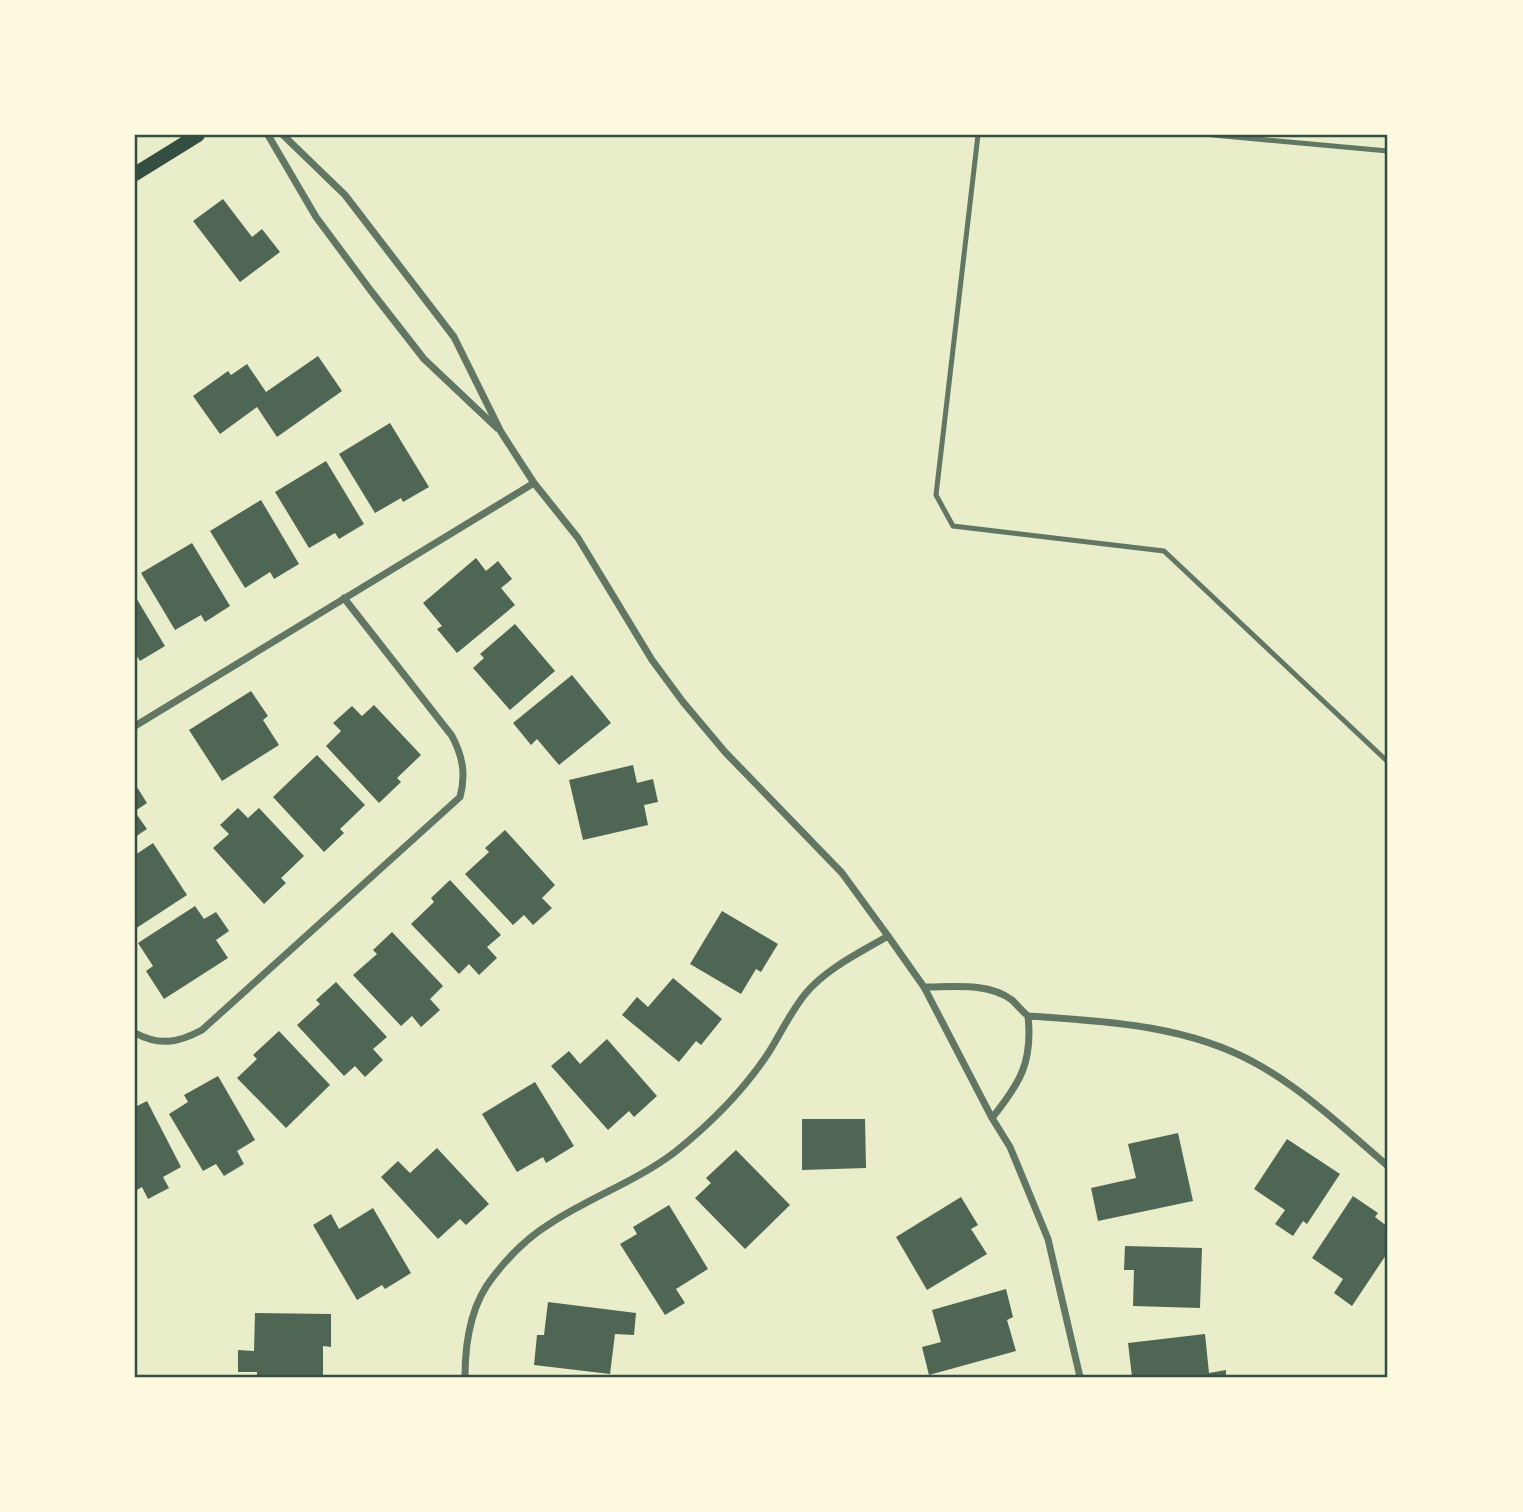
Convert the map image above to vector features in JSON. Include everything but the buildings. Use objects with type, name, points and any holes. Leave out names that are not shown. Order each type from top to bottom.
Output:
[{"type":"main road","points":[[135,174],[198,135]]},
{"type":"street","points":[[268,135],[316,217],[370,291],[424,359],[501,432]]},
{"type":"street","points":[[283,135],[345,195],[454,337],[501,432],[534,483],[578,538],[652,660],[683,702],[725,752],[842,873],[924,987],[992,1118],[1010,1147],[1048,1239],[1080,1377]]},
{"type":"street","points":[[135,726],[534,483]]},
{"type":"street","points":[[135,1033],[149,1040],[167,1043],[186,1039],[202,1030],[460,797],[464,782],[463,765],[452,736],[344,598]]},
{"type":"street","points":[[465,1377],[465,1349],[474,1313],[490,1279],[517,1248],[551,1223],[663,1160],[707,1126],[768,1054],[807,992],[837,967],[888,936]]},
{"type":"street","points":[[924,987],[964,986],[987,989],[1010,999],[1028,1016],[1110,1021],[1206,1042],[1255,1063],[1291,1085],[1388,1166]]},
{"type":"street","points":[[992,1118],[1013,1092],[1026,1063],[1030,1040],[1028,1016]]},
{"type":"lane","points":[[978,135],[936,495],[953,526],[1164,551],[1388,762]]},
{"type":"lane","points":[[1213,135],[1388,151]]}]
